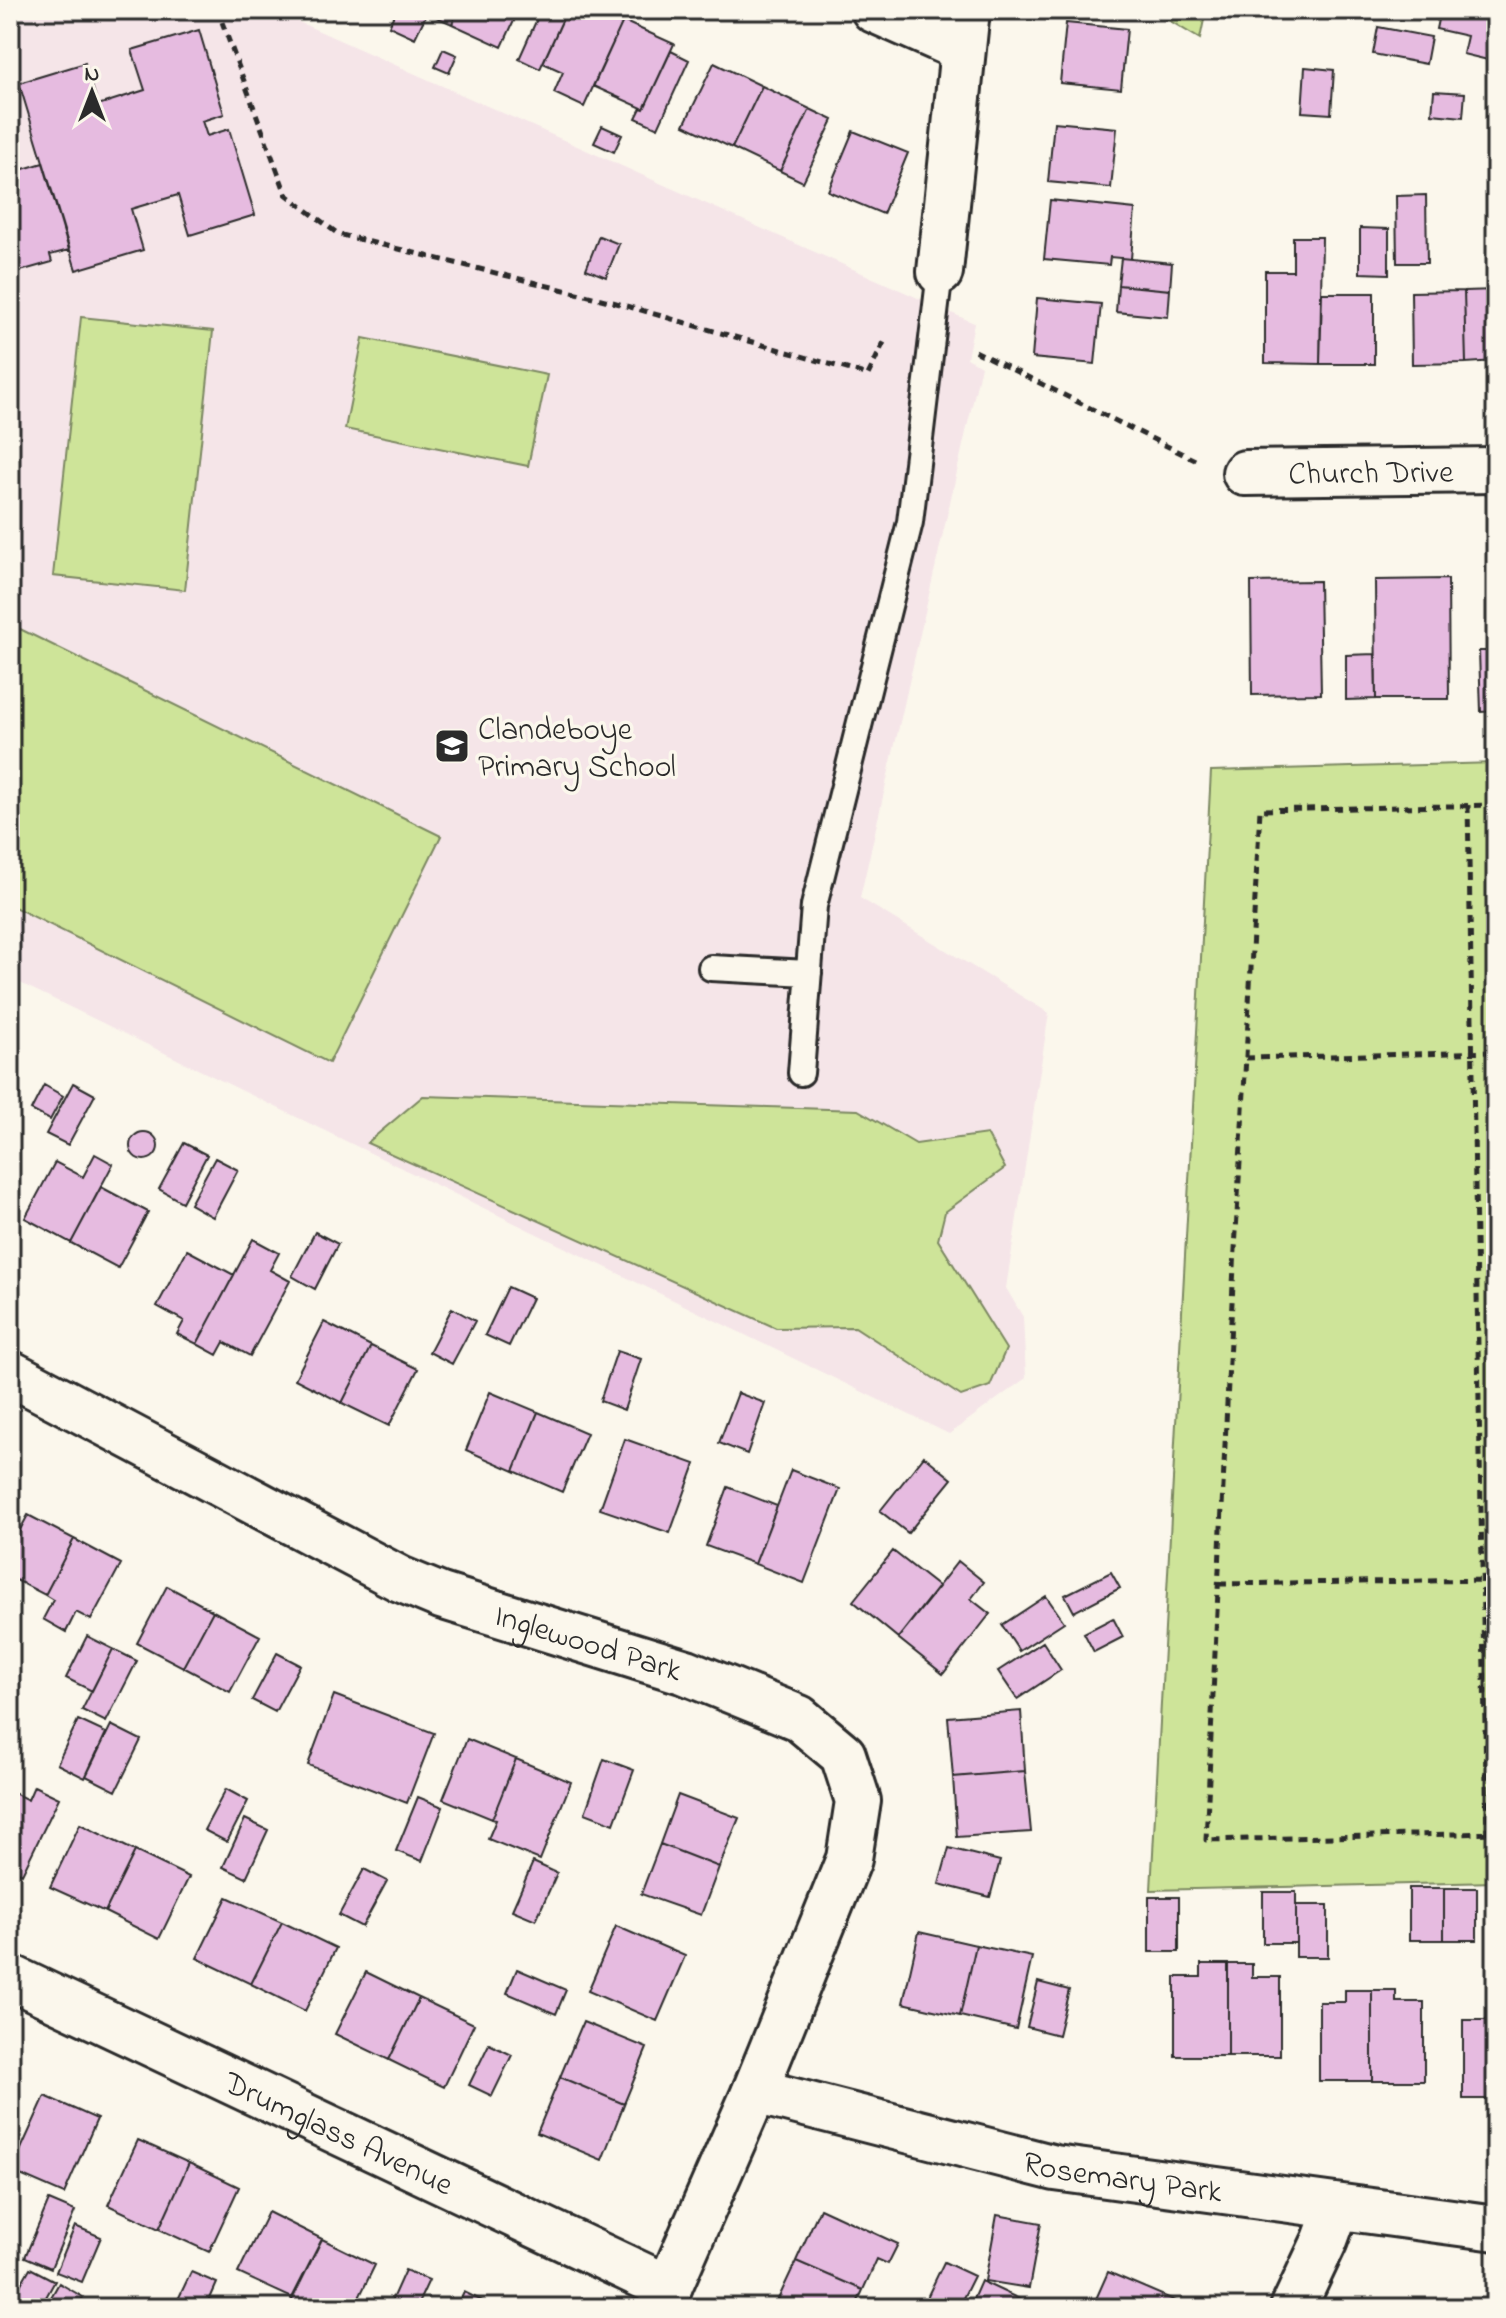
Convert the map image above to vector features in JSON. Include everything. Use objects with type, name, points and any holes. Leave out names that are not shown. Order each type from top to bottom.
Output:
[{"type":"street","points":[[874,10],[964,30],[940,272]]},
{"type":"street","name":"Church Drive","points":[[1245,473],[1496,470]]},
{"type":"street","name":"Inglewood Park","points":[[10,1373],[400,1579],[441,1596],[686,1672],[799,1718],[843,1755],[858,1801],[849,1859],[755,2091],[665,2298]]},
{"type":"street","name":"Drumglass Avenue","points":[[10,1977],[665,2298]]},
{"type":"street","name":"Rosemary Park","points":[[755,2091],[1055,2168],[1496,2228]]},
{"type":"street","points":[[1293,2308],[1337,2207]]},
{"type":"lane","points":[[801,1073],[814,906],[910,522],[940,272]]},
{"type":"lane","points":[[711,968],[809,973]]},
{"type":"path","points":[[222,22],[286,194],[338,234],[609,301],[868,375],[887,336]]},
{"type":"path","points":[[977,340],[975,352],[1212,469],[1245,473]]},
{"type":"path","points":[[1468,805],[1487,1834]]},
{"type":"path","points":[[1496,805],[1260,810],[1206,1840],[1496,1833]]},
{"type":"path","points":[[1246,1058],[1496,1052]]},
{"type":"path","points":[[1219,1584],[1496,1580]]},
{"type":"shaded area","name":"Clandeboye Primary School","points":[[10,10],[272,10],[974,323],[967,358],[981,366],[860,898],[1049,1013],[1006,1288],[1023,1317],[1026,1378],[949,1434],[10,978]]},
{"type":"green space","points":[[1152,10],[1206,10],[1200,39]]},
{"type":"green space","points":[[81,317],[213,331],[185,590],[53,576]]},
{"type":"green space","points":[[363,338],[547,375],[528,466],[345,429]]},
{"type":"green space","points":[[20,629],[441,836],[329,1063],[10,905],[10,649]]},
{"type":"green space","points":[[1496,763],[1496,1882],[1151,1890],[1211,771]]},
{"type":"green space","points":[[423,1096],[858,1110],[916,1144],[987,1134],[1005,1168],[945,1212],[938,1240],[1006,1349],[990,1386],[961,1396],[855,1327],[776,1328],[367,1143]]},
{"type":"building","points":[[396,10],[458,10],[452,24],[427,13],[415,38],[389,26]]},
{"type":"building","points":[[458,10],[519,10],[502,47],[452,24]]},
{"type":"building","points":[[541,10],[567,10],[540,69],[519,59]]},
{"type":"building","points":[[567,10],[599,10],[623,21],[584,107],[554,93],[563,72],[543,63]]},
{"type":"building","points":[[1440,10],[1496,10],[1496,62],[1463,54],[1467,36],[1436,29]]},
{"type":"building","points":[[623,21],[674,44],[644,109],[593,86]]},
{"type":"building","points":[[1066,23],[1127,29],[1121,89],[1060,83]]},
{"type":"building","points":[[1378,27],[1431,37],[1426,64],[1373,54]]},
{"type":"building","points":[[199,30],[224,114],[202,121],[207,136],[229,129],[255,215],[190,235],[178,195],[131,209],[143,250],[76,270],[19,83],[85,63],[98,105],[145,90],[132,50]]},
{"type":"building","points":[[443,49],[457,55],[449,73],[435,67]]},
{"type":"building","points":[[671,51],[689,60],[658,128],[636,118],[641,108],[644,109]]},
{"type":"building","points":[[714,63],[762,86],[732,148],[684,125]]},
{"type":"building","points":[[1305,67],[1334,70],[1331,114],[1302,112]]},
{"type":"building","points":[[762,86],[810,109],[780,171],[732,148]]},
{"type":"building","points":[[1434,91],[1465,93],[1463,117],[1432,114]]},
{"type":"building","points":[[810,109],[833,120],[803,182],[780,171]]},
{"type":"building","points":[[1054,122],[1117,128],[1111,188],[1048,182]]},
{"type":"building","points":[[602,126],[622,135],[614,152],[594,143]]},
{"type":"building","points":[[853,131],[908,153],[883,214],[828,191]]},
{"type":"building","points":[[43,163],[69,250],[50,255],[52,262],[10,274],[10,173]]},
{"type":"building","points":[[1426,195],[1427,263],[1397,263],[1396,196]]},
{"type":"building","points":[[1050,200],[1135,209],[1131,259],[1110,257],[1109,265],[1044,259]]},
{"type":"building","points":[[1360,228],[1389,229],[1389,274],[1360,273]]},
{"type":"building","points":[[599,236],[619,244],[606,277],[586,269]]},
{"type":"building","points":[[1293,237],[1322,237],[1320,364],[1265,363],[1265,271],[1293,271]]},
{"type":"building","points":[[1121,258],[1172,263],[1170,290],[1118,285]]},
{"type":"building","points":[[1118,285],[1170,290],[1168,317],[1116,312]]},
{"type":"building","points":[[1496,290],[1496,361],[1466,363],[1464,291]]},
{"type":"building","points":[[1464,291],[1466,363],[1412,364],[1411,292]]},
{"type":"building","points":[[1322,293],[1374,293],[1374,364],[1320,364]]},
{"type":"building","points":[[1037,298],[1101,304],[1095,364],[1032,358]]},
{"type":"building","points":[[1448,579],[1449,699],[1376,699],[1375,580]]},
{"type":"building","points":[[1319,581],[1321,694],[1252,695],[1251,582]]},
{"type":"building","points":[[1479,651],[1496,651],[1496,711],[1481,712]]},
{"type":"building","points":[[1375,654],[1376,699],[1346,700],[1346,655]]},
{"type":"building","points":[[73,1083],[95,1095],[68,1145],[46,1134]]},
{"type":"building","points":[[44,1085],[63,1096],[50,1120],[31,1110]]},
{"type":"building","points":[[144,1132],[154,1136],[158,1146],[154,1156],[144,1160],[134,1156],[130,1146],[134,1136]]},
{"type":"building","points":[[184,1143],[207,1155],[182,1202],[159,1189]]},
{"type":"building","points":[[95,1154],[113,1164],[71,1243],[25,1218],[55,1162],[83,1177]]},
{"type":"building","points":[[215,1158],[238,1170],[213,1217],[190,1204]]},
{"type":"building","points":[[101,1187],[148,1212],[118,1268],[71,1243]]},
{"type":"building","points":[[315,1232],[338,1244],[315,1289],[292,1276]]},
{"type":"building","points":[[253,1239],[279,1253],[270,1270],[290,1281],[250,1356],[224,1342],[217,1355],[197,1344]]},
{"type":"building","points":[[187,1250],[234,1275],[197,1344],[177,1334],[184,1321],[157,1306]]},
{"type":"building","points":[[508,1287],[532,1298],[509,1346],[485,1335]]},
{"type":"building","points":[[452,1308],[475,1321],[452,1364],[429,1352]]},
{"type":"building","points":[[324,1322],[371,1346],[342,1403],[295,1379]]},
{"type":"building","points":[[371,1346],[418,1369],[389,1426],[342,1403]]},
{"type":"building","points":[[617,1351],[641,1359],[624,1410],[600,1401]]},
{"type":"building","points":[[490,1392],[538,1412],[514,1471],[466,1450]]},
{"type":"building","points":[[738,1393],[765,1403],[747,1454],[719,1443]]},
{"type":"building","points":[[538,1412],[587,1433],[562,1492],[514,1471]]},
{"type":"building","points":[[625,1439],[695,1464],[670,1533],[600,1509]]},
{"type":"building","points":[[924,1456],[952,1479],[908,1533],[880,1511]]},
{"type":"building","points":[[791,1470],[840,1489],[804,1583],[755,1564]]},
{"type":"building","points":[[728,1487],[777,1506],[755,1564],[706,1546]]},
{"type":"building","points":[[28,1515],[74,1539],[45,1595],[10,1577],[10,1548]]},
{"type":"building","points":[[74,1539],[121,1564],[91,1620],[76,1612],[66,1632],[43,1619],[53,1600],[45,1595]]},
{"type":"building","points":[[893,1551],[939,1587],[898,1638],[853,1601]]},
{"type":"building","points":[[958,1561],[984,1582],[971,1599],[990,1614],[943,1674],[898,1638]]},
{"type":"building","points":[[1111,1572],[1120,1588],[1074,1612],[1065,1595]]},
{"type":"building","points":[[167,1586],[213,1611],[183,1667],[137,1643]]},
{"type":"building","points":[[1046,1596],[1064,1622],[1019,1651],[1002,1625]]},
{"type":"building","points":[[213,1611],[260,1636],[230,1692],[183,1667]]},
{"type":"building","points":[[1113,1618],[1123,1637],[1094,1652],[1084,1633]]},
{"type":"building","points":[[87,1636],[113,1649],[92,1691],[66,1678]]},
{"type":"building","points":[[1043,1642],[1061,1670],[1017,1699],[998,1671]]},
{"type":"building","points":[[113,1649],[137,1661],[106,1722],[82,1710]]},
{"type":"building","points":[[277,1653],[300,1665],[275,1712],[252,1700]]},
{"type":"building","points":[[334,1695],[434,1733],[407,1803],[308,1765]]},
{"type":"building","points":[[1021,1711],[1025,1771],[953,1777],[948,1717]]},
{"type":"building","points":[[78,1720],[106,1733],[85,1778],[57,1764]]},
{"type":"building","points":[[111,1725],[141,1740],[116,1791],[86,1776]]},
{"type":"building","points":[[467,1739],[516,1759],[492,1819],[443,1799]]},
{"type":"building","points":[[516,1759],[571,1782],[540,1860],[488,1839],[496,1820],[492,1819]]},
{"type":"building","points":[[604,1759],[634,1770],[614,1824],[585,1813]]},
{"type":"building","points":[[1025,1771],[1031,1832],[957,1837],[953,1777]]},
{"type":"building","points":[[34,1786],[59,1798],[22,1874],[10,1868],[10,1791],[28,1800]]},
{"type":"building","points":[[226,1789],[248,1801],[227,1842],[204,1830]]},
{"type":"building","points":[[678,1795],[739,1818],[719,1867],[660,1844]]},
{"type":"building","points":[[418,1797],[443,1807],[422,1861],[396,1851]]},
{"type":"building","points":[[245,1819],[268,1830],[246,1878],[223,1867]]},
{"type":"building","points":[[80,1824],[135,1851],[105,1912],[50,1887]]},
{"type":"building","points":[[660,1844],[719,1867],[701,1915],[641,1894]]},
{"type":"building","points":[[949,1848],[1000,1861],[990,1897],[939,1884]]},
{"type":"building","points":[[135,1851],[189,1877],[159,1939],[105,1912]]},
{"type":"building","points":[[533,1862],[557,1873],[536,1920],[512,1910]]},
{"type":"building","points":[[364,1869],[387,1881],[362,1927],[339,1915]]},
{"type":"building","points":[[1409,1888],[1444,1888],[1444,1940],[1409,1940]]},
{"type":"building","points":[[1444,1888],[1477,1888],[1477,1940],[1444,1940]]},
{"type":"building","points":[[1263,1892],[1296,1892],[1296,1943],[1263,1943]]},
{"type":"building","points":[[227,1897],[282,1922],[251,1984],[197,1958]]},
{"type":"building","points":[[1149,1897],[1179,1897],[1179,1952],[1149,1952]]},
{"type":"building","points":[[1296,1905],[1328,1905],[1328,1957],[1296,1957]]},
{"type":"building","points":[[282,1922],[336,1948],[305,2011],[251,1984]]},
{"type":"building","points":[[616,1926],[685,1956],[657,2021],[588,1991]]},
{"type":"building","points":[[919,1932],[976,1945],[960,2016],[903,2003]]},
{"type":"building","points":[[976,1945],[1032,1957],[1016,2029],[960,2016]]},
{"type":"building","points":[[1201,1964],[1228,1964],[1228,2056],[1175,2056],[1175,1977],[1201,1977]]},
{"type":"building","points":[[1228,1964],[1252,1964],[1252,1977],[1280,1977],[1280,2056],[1228,2056]]},
{"type":"building","points":[[517,1969],[566,1990],[556,2014],[507,1993]]},
{"type":"building","points":[[366,1972],[419,1998],[389,2060],[335,2034]]},
{"type":"building","points":[[1038,1982],[1069,1990],[1058,2035],[1027,2027]]},
{"type":"building","points":[[1345,1990],[1372,1990],[1372,2081],[1319,2081],[1319,2002],[1345,2002]]},
{"type":"building","points":[[1372,1990],[1396,1990],[1396,2002],[1424,2002],[1424,2081],[1372,2081]]},
{"type":"building","points":[[419,1998],[474,2024],[444,2087],[389,2060]]},
{"type":"building","points":[[1488,2008],[1496,2008],[1496,2099],[1463,2099],[1463,2020],[1488,2020]]},
{"type":"building","points":[[583,2022],[647,2048],[624,2104],[560,2077]]},
{"type":"building","points":[[489,2044],[512,2055],[492,2096],[469,2085]]},
{"type":"building","points":[[560,2077],[624,2104],[602,2160],[537,2133]]},
{"type":"building","points":[[45,2096],[97,2119],[64,2194],[11,2171]]},
{"type":"building","points":[[138,2140],[189,2163],[159,2229],[108,2205]]},
{"type":"building","points":[[189,2163],[239,2187],[209,2252],[159,2229]]},
{"type":"building","points":[[49,2200],[75,2211],[51,2268],[25,2257]]},
{"type":"building","points":[[820,2208],[898,2244],[888,2264],[877,2259],[863,2290],[796,2261]]},
{"type":"building","points":[[268,2212],[322,2239],[292,2298],[238,2273]]},
{"type":"building","points":[[997,2215],[1041,2223],[1029,2288],[985,2281]]},
{"type":"building","points":[[75,2226],[101,2237],[82,2282],[56,2272]]},
{"type":"building","points":[[322,2239],[375,2265],[354,2308],[288,2308]]},
{"type":"building","points":[[796,2261],[863,2290],[855,2308],[774,2308]]},
{"type":"building","points":[[944,2262],[974,2276],[958,2308],[922,2308]]},
{"type":"building","points":[[30,2268],[55,2281],[40,2308],[10,2308],[10,2303]]},
{"type":"building","points":[[405,2270],[429,2280],[416,2308],[388,2308]]},
{"type":"building","points":[[191,2272],[217,2283],[206,2308],[174,2308]]},
{"type":"building","points":[[1108,2272],[1176,2301],[1173,2308],[1092,2308]]},
{"type":"building","points":[[981,2281],[1030,2304],[1028,2308],[969,2308]]},
{"type":"building","points":[[59,2283],[83,2297],[77,2308],[45,2308]]},
{"type":"building","points":[[464,2292],[497,2308],[457,2308]]},
{"type":"place","name":"Clandeboye Primary School","points":[[452,746]]}]
